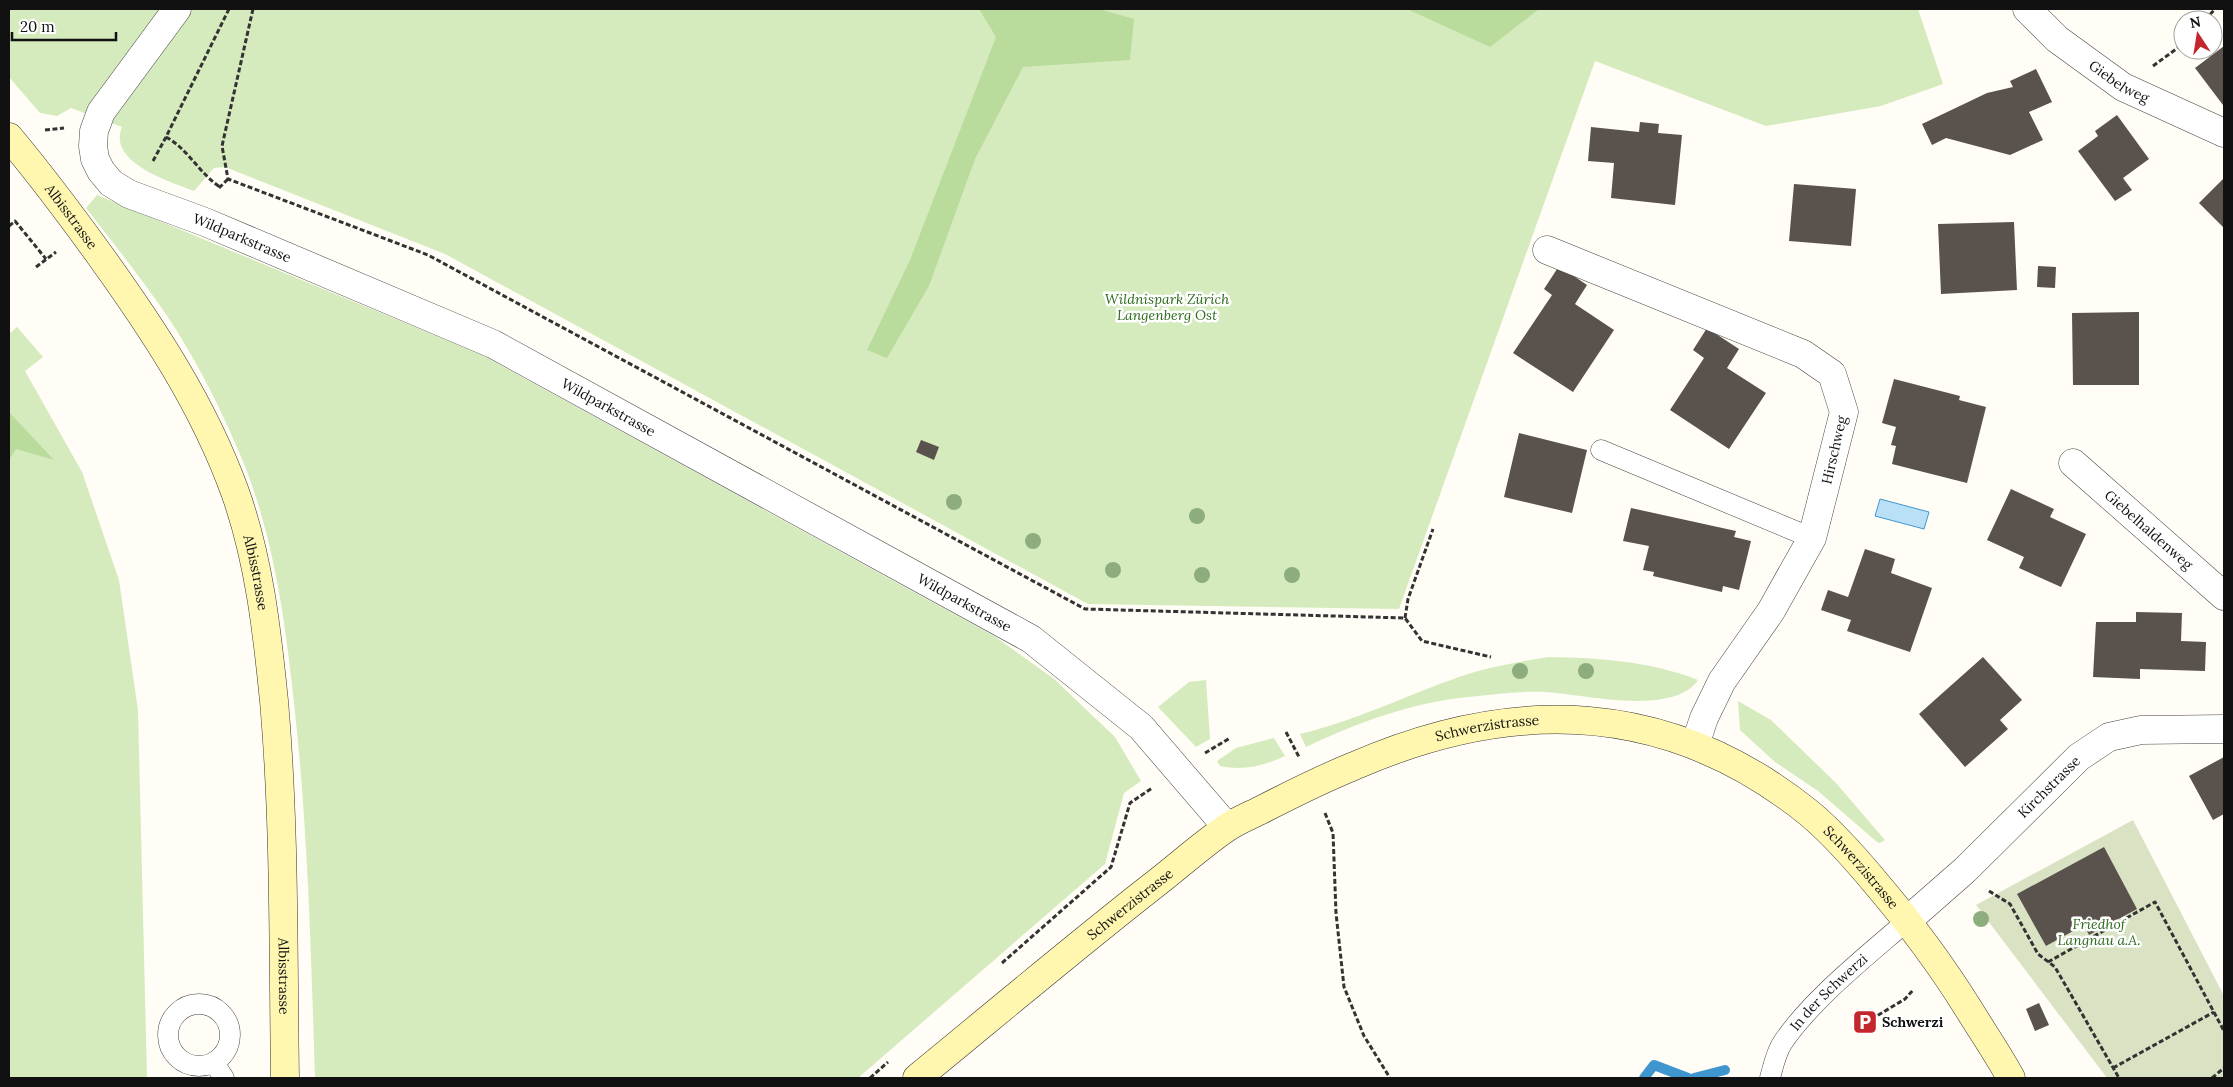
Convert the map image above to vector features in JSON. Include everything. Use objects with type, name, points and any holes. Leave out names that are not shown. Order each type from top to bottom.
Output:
[{"type":"main road","name":"Albisstrasse","points":[[9,136],[72,216],[167,351],[197,404],[218,448],[236,494],[249,538],[262,598],[276,725],[283,904],[285,1078]]},
{"type":"main road","name":"Schwerzistrasse","points":[[917,1078],[1106,923],[1227,828],[1312,784],[1381,754],[1429,737],[1481,724],[1548,718],[1605,722],[1655,732],[1695,745],[1729,760],[1763,780],[1811,814],[1853,855],[1908,920],[1944,970],[2010,1078]]},
{"type":"street","name":"Wildparkstrasse","points":[[177,9],[101,112],[94,131],[93,146],[95,159],[110,183],[129,194],[205,222],[493,344],[1031,639],[1141,727],[1227,828]]},
{"type":"street","name":"Giebelweg","points":[[2027,9],[2056,39],[2123,87],[2224,133]]},
{"type":"street","name":"Hirschweg","points":[[1547,250],[1803,354],[1832,374],[1844,412],[1812,538],[1771,611],[1722,682],[1704,718],[1695,745]]},
{"type":"street","name":"Giebelhaldenweg","points":[[2073,463],[2224,596]]},
{"type":"street","name":"Kirchstrasse","points":[[1908,920],[1965,870],[2079,757],[2109,737],[2142,730],[2224,729]]},
{"type":"lane","points":[[1601,450],[1812,538]]},
{"type":"lane","name":"In der Schwerzi","points":[[1770,1078],[1782,1043],[1807,1014],[1842,978],[1908,920]]},
{"type":"path","points":[[153,161],[228,9]]},
{"type":"path","points":[[253,9],[222,146],[228,179],[428,255],[1084,609],[1405,618]]},
{"type":"path","points":[[2146,69],[2173,51]]},
{"type":"path","points":[[166,137],[177,143],[207,178],[220,187]]},
{"type":"path","points":[[9,226],[15,221],[46,259]]},
{"type":"path","points":[[36,266],[56,252]]},
{"type":"path","points":[[1433,529],[1408,599],[1405,618],[1422,641],[1491,657]]},
{"type":"path","points":[[1000,965],[1111,867],[1130,803],[1230,738]]},
{"type":"path","points":[[1332,826],[1336,913],[1344,988],[1364,1036],[1390,1078]]},
{"type":"path","points":[[1986,890],[2010,904],[2038,954],[2055,967],[2119,1078]]},
{"type":"path","points":[[2048,962],[2155,902],[2224,1030]]},
{"type":"path","points":[[1865,1023],[1905,999],[1913,990]]},
{"type":"path","points":[[2113,1068],[2214,1012]]},
{"type":"path","points":[[870,1078],[895,1057]]},
{"type":"path","points":[[2212,1078],[2224,1068]]},
{"type":"green space","name":"Wildnispark Zürich Langenberg Ost","points":[[9,9],[1918,9],[1943,84],[1881,106],[1766,126],[1595,61],[1399,609],[1088,604],[445,254],[225,167],[214,168],[194,191],[157,176],[132,161],[124,151],[120,140],[122,127],[71,108],[57,116],[40,113],[9,77]]},
{"type":"green space","points":[[979,9],[1099,9],[1134,19],[1130,60],[1023,67],[975,159],[929,286],[887,358],[867,350],[910,260],[996,37]]},
{"type":"green space","points":[[1407,9],[1539,9],[1490,47]]},
{"type":"green space","points":[[97,195],[482,355],[994,636],[1053,678],[1115,737],[1141,781],[1124,793],[1105,864],[858,1078],[315,1078],[303,797],[287,641],[270,549],[253,488],[214,398],[169,318],[86,208]]},
{"type":"green space","points":[[17,327],[43,357],[25,371],[82,472],[119,580],[138,710],[147,1078],[9,1078],[9,334]]},
{"type":"green space","points":[[9,412],[54,460],[16,449],[9,460]]},
{"type":"green space","points":[[1548,657],[1587,658],[1624,662],[1662,669],[1698,680],[1686,691],[1669,698],[1648,701],[1603,699],[1545,692],[1517,692],[1448,700],[1406,709],[1365,722],[1306,747],[1300,734],[1360,715],[1470,673]]},
{"type":"green space","points":[[1206,680],[1210,739],[1196,747],[1158,707],[1189,682]]},
{"type":"green space","points":[[1738,701],[1771,720],[1836,783],[1885,840],[1880,843],[1877,842],[1818,791],[1775,762],[1740,730]]},
{"type":"green space","points":[[1274,738],[1285,756],[1277,760],[1245,768],[1220,766],[1217,761],[1236,748]]},
{"type":"green space","name":"Friedhof Langnau a.A.","points":[[2133,820],[2224,996],[2224,1078],[2107,1078],[1976,905]]},
{"type":"water","points":[[1880,499],[1929,512],[1924,529],[1875,516]]},
{"type":"building","points":[[2224,46],[2223,105],[2195,68],[2206,60],[2223,60]]},
{"type":"building","points":[[2036,69],[2052,102],[2029,112],[2043,140],[2010,155],[1946,138],[1932,145],[1922,124],[1987,93],[2013,87],[2010,81]]},
{"type":"building","points":[[2117,115],[2149,159],[2123,178],[2132,190],[2115,201],[2078,151],[2098,136],[2095,131]]},
{"type":"building","points":[[1640,122],[1659,124],[1658,133],[1682,135],[1675,205],[1611,198],[1614,163],[1588,161],[1591,127],[1639,132]]},
{"type":"building","points":[[2224,178],[2224,228],[2199,203]]},
{"type":"building","points":[[1794,184],[1856,189],[1851,246],[1789,241]]},
{"type":"building","points":[[2014,222],[2017,290],[1941,294],[1938,224]]},
{"type":"building","points":[[1559,266],[1587,285],[1575,304],[1614,330],[1573,392],[1513,353],[1552,295],[1544,289]]},
{"type":"building","points":[[2038,266],[2056,267],[2055,288],[2037,287]]},
{"type":"building","points":[[2139,312],[2139,385],[2073,385],[2072,313]]},
{"type":"building","points":[[1707,328],[1739,349],[1727,368],[1766,393],[1729,449],[1670,410],[1704,358],[1693,350]]},
{"type":"building","points":[[1894,379],[1960,396],[1959,400],[1986,407],[1967,483],[1892,464],[1896,446],[1891,445],[1896,427],[1882,423]]},
{"type":"building","points":[[1519,433],[1587,450],[1572,513],[1504,497]]},
{"type":"building","points":[[921,440],[939,447],[934,460],[916,452]]},
{"type":"building","points":[[2011,489],[2054,509],[2050,517],[2086,534],[2061,587],[2019,568],[2024,557],[1987,540]]},
{"type":"building","points":[[1631,508],[1736,531],[1734,537],[1751,541],[1739,590],[1723,586],[1722,592],[1653,576],[1654,572],[1643,570],[1649,546],[1623,541]]},
{"type":"building","points":[[1865,549],[1895,559],[1891,573],[1932,588],[1910,652],[1847,631],[1851,620],[1821,610],[1828,590],[1848,597]]},
{"type":"building","points":[[2136,612],[2182,613],[2181,641],[2206,642],[2205,671],[2140,669],[2140,679],[2093,677],[2096,622],[2136,622]]},
{"type":"building","points":[[1983,657],[2022,700],[2000,720],[2008,729],[1965,767],[1919,714]]},
{"type":"building","points":[[2224,757],[2224,814],[2213,820],[2189,776]]},
{"type":"building","points":[[2104,847],[2137,909],[2089,935],[2084,925],[2046,946],[2017,894]]},
{"type":"building","points":[[2039,1003],[2049,1025],[2035,1031],[2026,1009]]},
{"type":"waterway","points":[[1644,1078],[1654,1065],[1688,1078]]},
{"type":"waterway","points":[[1694,1078],[1725,1070]]},
{"type":"place","name":"Schwerzi","points":[[1865,1022]]}]
